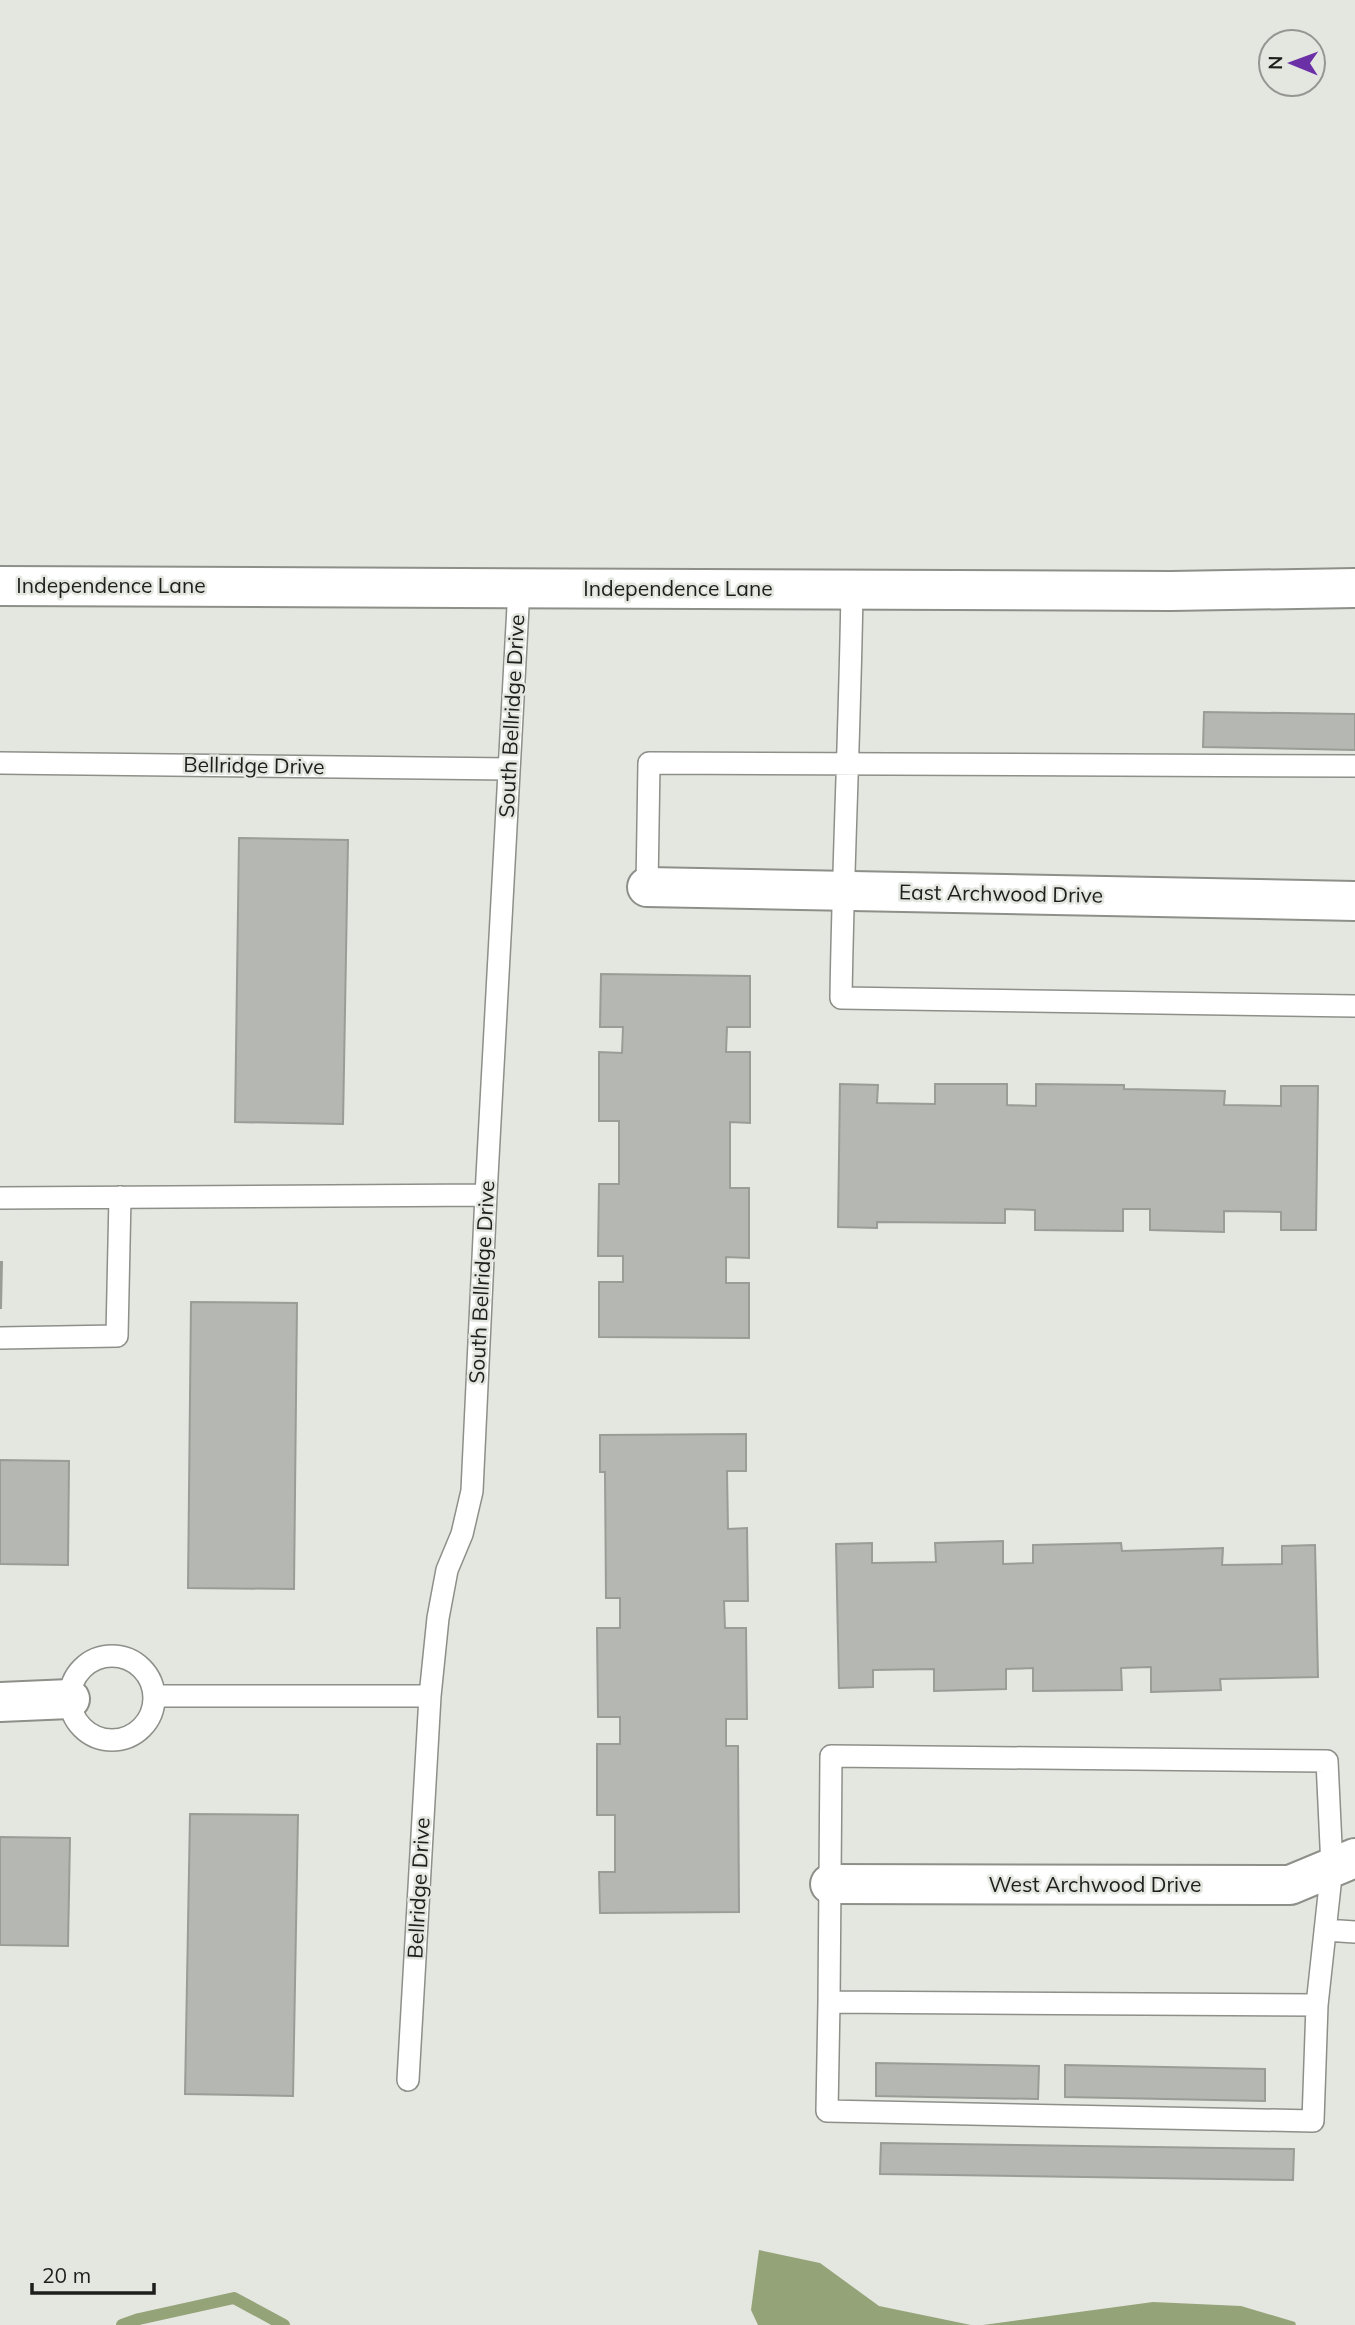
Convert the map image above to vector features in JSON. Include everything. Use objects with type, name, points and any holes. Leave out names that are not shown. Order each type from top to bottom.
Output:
[{"type":"street","name":"Independence Lane","points":[[0,586],[1171,591],[1355,588]]},
{"type":"street","name":"East Archwood Drive","points":[[647,887],[1355,901]]},
{"type":"street","points":[[0,1702],[70,1699]]},
{"type":"street","name":"West Archwood Drive","points":[[830,1884],[1290,1885],[1343,1862]]},
{"type":"lane","name":"South Bellridge Drive","points":[[430,1696],[438,1618],[447,1570],[462,1534],[472,1491],[519,588]]},
{"type":"lane","points":[[852,589],[841,998],[1355,1006]]},
{"type":"lane","name":"Bellridge Drive","points":[[0,763],[509,769]]},
{"type":"lane","points":[[647,887],[649,763],[1355,766]]},
{"type":"lane","points":[[0,1198],[486,1195]]},
{"type":"lane","points":[[0,1338],[117,1336],[120,1197]]},
{"type":"lane","points":[[111,1655],[127,1658],[141,1666],[151,1680],[154,1696],[152,1712],[144,1726],[130,1736],[114,1740],[98,1737],[84,1729],[74,1716],[70,1699],[73,1683],[81,1669],[94,1659],[111,1655]]},
{"type":"lane","points":[[154,1696],[430,1696]]},
{"type":"lane","name":"Bellridge Drive","points":[[408,2080],[430,1696]]},
{"type":"lane","points":[[831,1756],[1326,1761],[1343,1862],[1325,1930],[1317,2005],[1314,2120],[827,2110],[831,1756]]},
{"type":"lane","points":[[1325,1930],[1355,1932]]},
{"type":"lane","points":[[829,2002],[1317,2005]]},
{"type":"shaded area","points":[[759,2250],[820,2263],[879,2306],[971,2325],[758,2325],[751,2310]]},
{"type":"shaded area","points":[[1153,2302],[1241,2306],[1295,2322],[1296,2325],[983,2325]]},
{"type":"building","points":[[1204,712],[1355,714],[1355,750],[1203,747]]},
{"type":"building","points":[[239,838],[348,840],[343,1124],[235,1122]]},
{"type":"building","points":[[601,974],[750,976],[750,1027],[727,1027],[726,1052],[750,1052],[750,1123],[730,1122],[730,1188],[749,1188],[749,1258],[726,1257],[726,1283],[749,1283],[749,1338],[599,1337],[599,1282],[623,1282],[623,1256],[598,1256],[599,1184],[619,1184],[619,1121],[599,1121],[599,1052],[622,1053],[623,1027],[600,1027]]},
{"type":"building","points":[[840,1084],[878,1085],[877,1103],[935,1104],[935,1084],[1007,1084],[1007,1105],[1036,1106],[1036,1084],[1124,1085],[1124,1089],[1225,1091],[1224,1105],[1281,1106],[1281,1086],[1318,1086],[1316,1230],[1281,1230],[1281,1212],[1224,1211],[1224,1232],[1150,1230],[1150,1209],[1123,1209],[1123,1231],[1035,1230],[1035,1210],[1005,1209],[1005,1223],[877,1222],[877,1228],[838,1227]]},
{"type":"building","points":[[2,1262],[1,1308],[0,1308]]},
{"type":"building","points":[[191,1302],[297,1303],[294,1589],[188,1588]]},
{"type":"building","points":[[746,1434],[746,1471],[727,1471],[728,1529],[747,1528],[748,1601],[724,1601],[725,1628],[746,1628],[747,1719],[726,1719],[726,1746],[738,1746],[739,1912],[600,1913],[599,1872],[615,1872],[615,1815],[597,1815],[597,1744],[620,1744],[620,1717],[598,1717],[597,1628],[620,1628],[620,1598],[606,1598],[605,1472],[600,1472],[600,1435]]},
{"type":"building","points":[[0,1460],[69,1461],[68,1565],[0,1564]]},
{"type":"building","points":[[1003,1541],[1003,1564],[1033,1563],[1033,1545],[1121,1543],[1122,1551],[1223,1548],[1222,1565],[1282,1564],[1282,1546],[1315,1545],[1318,1677],[1220,1679],[1221,1690],[1151,1692],[1151,1667],[1121,1668],[1122,1690],[1033,1691],[1033,1668],[1006,1669],[1006,1689],[934,1691],[934,1669],[873,1670],[873,1687],[839,1688],[836,1544],[872,1543],[872,1563],[936,1562],[935,1543]]},
{"type":"building","points":[[190,1814],[298,1815],[293,2096],[185,2094]]},
{"type":"building","points":[[0,1837],[70,1838],[68,1946],[0,1945]]},
{"type":"building","points":[[876,2063],[1039,2066],[1038,2099],[876,2096]]},
{"type":"building","points":[[1065,2065],[1265,2069],[1265,2101],[1065,2097]]},
{"type":"building","points":[[881,2143],[1294,2149],[1293,2180],[880,2174]]},
{"type":"waterway","points":[[122,2325],[234,2298],[284,2325]]}]
